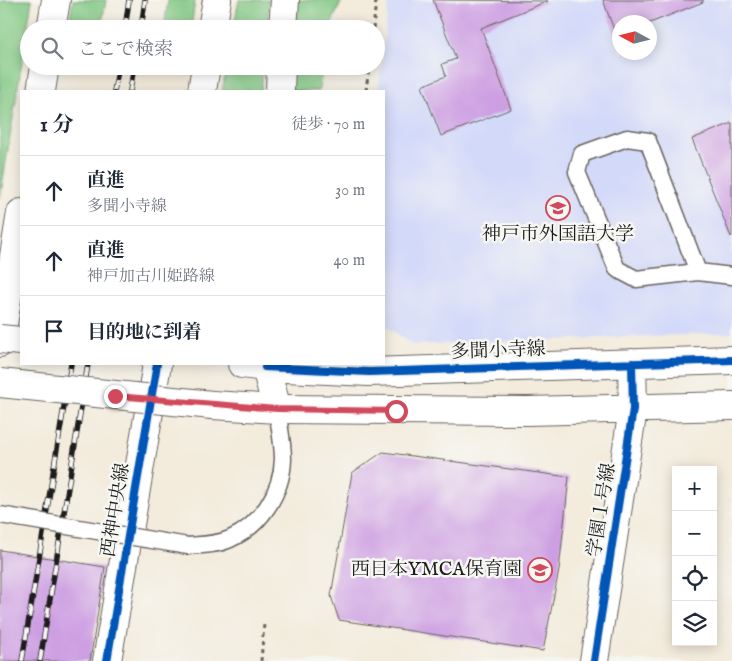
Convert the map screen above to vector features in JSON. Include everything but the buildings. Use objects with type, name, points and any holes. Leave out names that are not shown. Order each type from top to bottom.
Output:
[{"type":"street","points":[[53,20],[56,0]]},
{"type":"street","points":[[214,20],[217,0]]},
{"type":"street","points":[[283,20],[285,0]]},
{"type":"street","points":[[41,90],[44,75]]},
{"type":"street","points":[[202,90],[205,75]]},
{"type":"street","points":[[280,90],[281,75]]},
{"type":"street","points":[[0,344],[20,219]]},
{"type":"street","points":[[0,339],[20,341]]},
{"type":"street","name":"多聞小寺線","points":[[257,365],[368,372],[732,360]]},
{"type":"street","name":"学園１号線","points":[[594,661],[633,409],[632,363]]},
{"type":"street","name":"西神中央線","points":[[107,661],[157,365]]},
{"type":"street","points":[[257,365],[277,409]]},
{"type":"street","points":[[0,383],[212,405],[277,409],[527,411],[732,406]]},
{"type":"lane","points":[[698,272],[648,141],[627,138],[582,154],[577,172],[617,269],[636,280],[698,272],[732,276]]},
{"type":"lane","points":[[0,515],[188,546],[208,545],[230,539],[258,520],[270,504],[278,482],[283,460],[277,409]]},
{"type":"path","points":[[374,20],[376,0]]},
{"type":"path","points":[[366,90],[368,75]]},
{"type":"path","points":[[262,661],[264,624]]},
{"type":"shaded area","name":"神戸市外国語大学","points":[[389,0],[732,0],[732,333],[412,345],[385,325],[385,90],[378,90],[380,75],[385,75],[385,33]]},
{"type":"green space","points":[[2,0],[32,0],[29,20],[20,20],[20,75],[0,199],[0,8]]},
{"type":"green space","points":[[73,0],[106,0],[103,20],[70,18]]},
{"type":"green space","points":[[168,0],[195,0],[192,20],[165,20]]},
{"type":"green space","points":[[239,0],[269,0],[268,20],[235,20]]},
{"type":"green space","points":[[298,0],[342,0],[333,20],[297,20]]},
{"type":"green space","points":[[225,75],[262,75],[261,90],[222,90]]},
{"type":"green space","points":[[291,75],[322,75],[319,90],[289,90]]},
{"type":"railway","points":[[126,20],[129,0]]},
{"type":"railway","points":[[142,20],[145,0]]},
{"type":"railway","points":[[114,90],[117,75]]},
{"type":"railway","points":[[130,90],[133,75]]},
{"type":"railway","points":[[22,661],[71,365]]},
{"type":"railway","points":[[40,661],[88,365]]},
{"type":"cycle path","points":[[265,367],[369,372],[732,360]]},
{"type":"cycle path","points":[[594,661],[633,409],[632,363]]},
{"type":"cycle path","points":[[107,661],[157,365]]},
{"type":"place","name":"神戸市外国語大学","points":[[558,208]]},
{"type":"place","name":"西日本YMCA保育園","points":[[540,570]]},
{"type":"route","points":[[115,396],[277,409],[396,411]]}]
